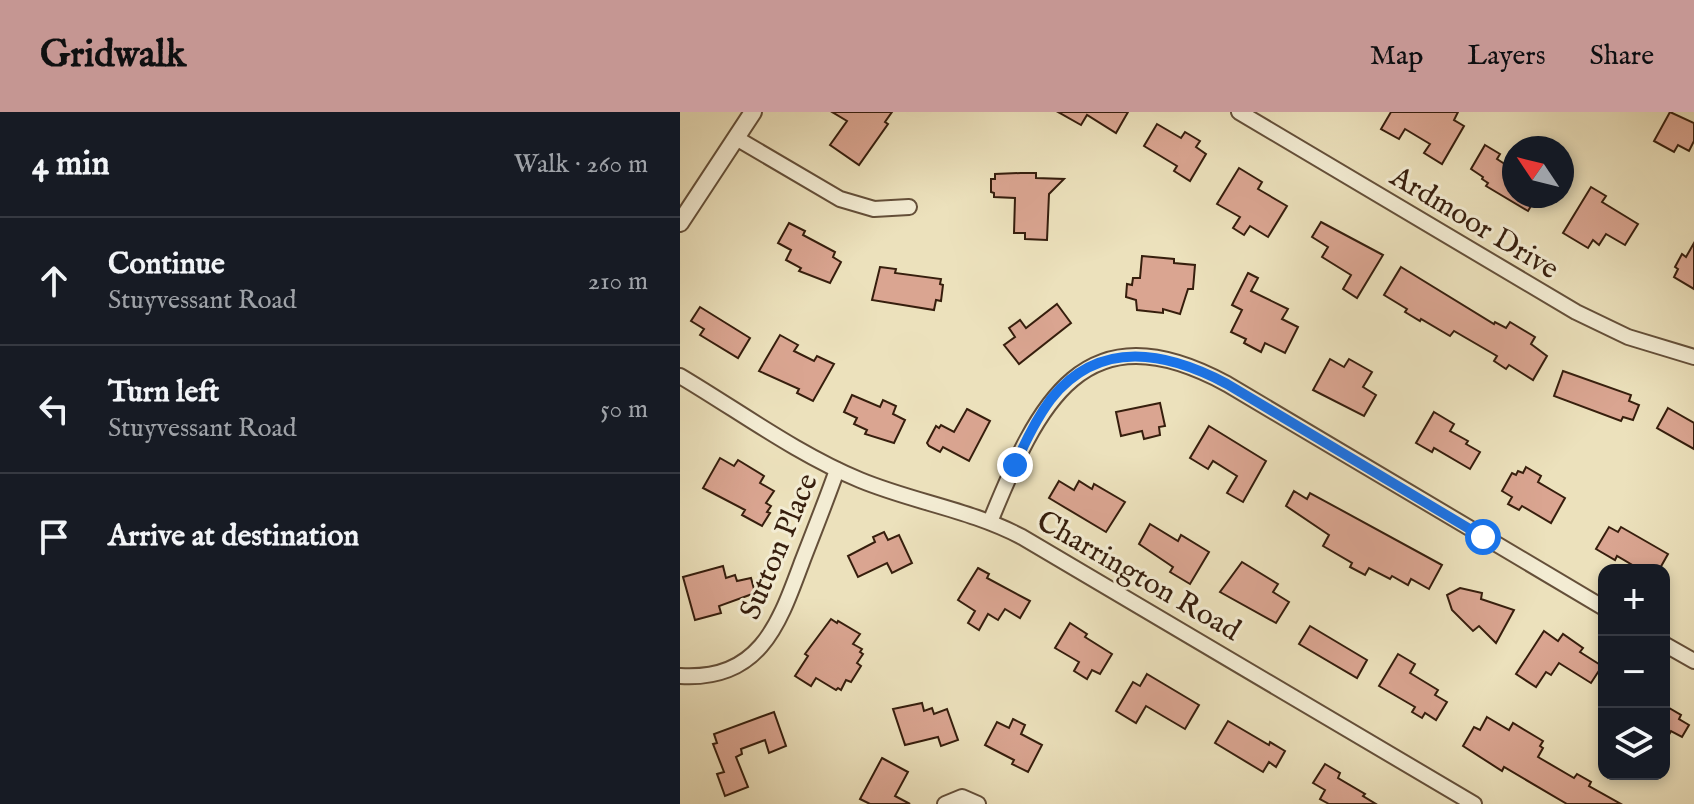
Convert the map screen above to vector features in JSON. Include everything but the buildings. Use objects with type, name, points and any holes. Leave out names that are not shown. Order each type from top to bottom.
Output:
[{"type":"street","points":[[680,223],[753,112]]},
{"type":"street","name":"Ardmoor Drive","points":[[1239,112],[1576,312],[1628,337],[1694,357]]},
{"type":"street","points":[[736,138],[840,199],[874,209],[909,207]]},
{"type":"street","points":[[990,522],[1033,428],[1052,398],[1066,383],[1077,374],[1105,361],[1161,358],[1190,366],[1227,384],[1598,604]]},
{"type":"street","name":"Charrington Road","points":[[680,376],[837,470],[890,491],[990,522],[1035,545],[1474,804]]},
{"type":"street","name":"Sutton Place","points":[[680,676],[722,672],[756,653],[768,639],[787,604],[837,470]]},
{"type":"street","points":[[1670,647],[1694,661]]},
{"type":"street","points":[[945,804],[962,797],[978,804]]},
{"type":"route","points":[[1015,465],[1044,409],[1077,374],[1105,361],[1161,358],[1190,366],[1227,384],[1483,537]]}]
